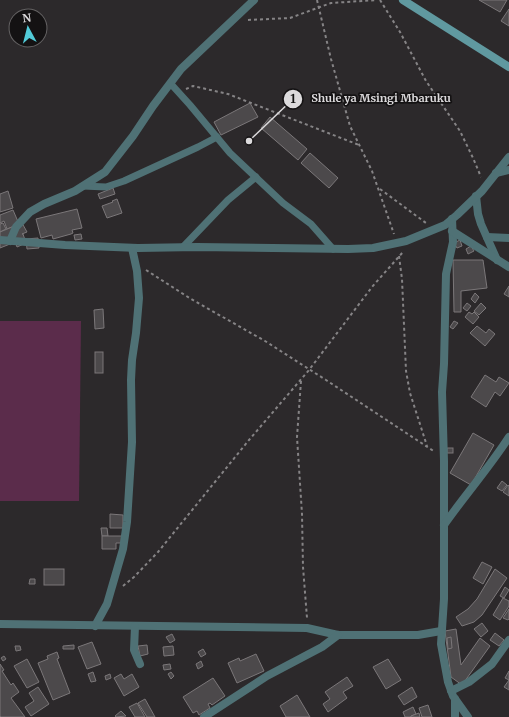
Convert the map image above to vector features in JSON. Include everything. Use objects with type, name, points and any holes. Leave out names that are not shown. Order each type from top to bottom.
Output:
[{"type":"main road","points":[[403,0],[509,67]]},
{"type":"street","points":[[10,240],[16,226],[30,212],[44,204],[75,191],[105,172],[181,69],[254,0]]},
{"type":"street","points":[[0,240],[65,246],[132,248],[373,248],[406,241],[436,228],[452,219],[485,188],[509,156]]},
{"type":"street","points":[[496,173],[509,170]]},
{"type":"street","points":[[476,196],[481,224],[497,260]]},
{"type":"street","points":[[452,219],[453,242],[446,274],[442,392],[444,461],[444,599],[441,644],[453,695],[455,717]]},
{"type":"street","points":[[452,231],[509,267]]},
{"type":"street","points":[[487,237],[509,238]]},
{"type":"street","points":[[95,626],[110,596],[123,549],[127,522],[132,442],[132,360],[139,298],[132,248]]},
{"type":"street","points":[[444,526],[509,437]]},
{"type":"street","points":[[0,624],[308,628],[338,634],[418,635],[441,631]]},
{"type":"street","points":[[135,626],[134,650],[140,664]]},
{"type":"street","points":[[204,717],[267,676],[322,647],[338,634]]},
{"type":"street","points":[[453,695],[492,664],[509,640]]},
{"type":"street","points":[[453,695],[468,717]]},
{"type":"lane","points":[[170,84],[230,153],[283,203],[311,224],[333,249]]},
{"type":"lane","points":[[84,186],[106,187],[124,181],[217,137]]},
{"type":"lane","points":[[183,248],[228,200],[256,177]]},
{"type":"path","points":[[317,0],[347,117],[372,171],[393,232],[395,243]]},
{"type":"path","points":[[234,18],[249,20],[290,18],[319,6],[343,1],[379,0],[400,32],[426,81],[460,131],[485,188]]},
{"type":"path","points":[[178,92],[193,86],[228,94],[359,145]]},
{"type":"path","points":[[378,188],[414,215],[436,228]]},
{"type":"path","points":[[110,596],[134,577],[158,552],[249,440],[301,380],[368,293],[404,251]]},
{"type":"path","points":[[400,256],[406,371],[410,393],[427,446]]},
{"type":"path","points":[[135,262],[190,299],[265,341],[427,446],[444,461]]},
{"type":"path","points":[[301,380],[297,437],[302,514],[303,567],[308,628]]},
{"type":"shaded area","points":[[0,321],[81,321],[79,501],[0,501]]},
{"type":"building","points":[[479,0],[507,0],[500,12]]},
{"type":"building","points":[[509,9],[509,26],[501,21]]},
{"type":"building","points":[[250,103],[258,117],[221,135],[214,122]]},
{"type":"building","points":[[270,117],[307,149],[298,160],[261,128]]},
{"type":"building","points":[[310,153],[338,178],[329,188],[301,163]]},
{"type":"building","points":[[113,188],[115,194],[100,199],[98,194]]},
{"type":"building","points":[[8,191],[13,208],[0,212],[0,194]]},
{"type":"building","points":[[117,199],[122,213],[107,218],[102,206]]},
{"type":"building","points":[[77,209],[82,228],[72,230],[73,233],[71,234],[53,239],[52,235],[41,238],[36,219]]},
{"type":"building","points":[[13,210],[19,224],[7,229],[4,221],[0,223],[0,215]]},
{"type":"building","points":[[3,223],[6,229],[0,232],[0,224]]},
{"type":"building","points":[[22,223],[27,232],[22,234],[26,243],[17,247],[15,242],[0,248],[0,232]]},
{"type":"building","points":[[81,234],[82,239],[75,240],[74,235]]},
{"type":"building","points":[[38,238],[39,248],[27,249],[26,239]]},
{"type":"building","points":[[460,240],[462,246],[457,248],[454,243]]},
{"type":"building","points":[[471,246],[474,251],[468,254],[466,249]]},
{"type":"building","points":[[453,260],[483,260],[487,288],[461,291],[461,312],[454,312]]},
{"type":"building","points":[[509,286],[509,297],[504,294]]},
{"type":"building","points":[[475,293],[479,297],[475,303],[471,299]]},
{"type":"building","points":[[467,303],[471,306],[467,311],[463,308]]},
{"type":"building","points":[[481,303],[486,308],[479,315],[474,311]]},
{"type":"building","points":[[103,309],[104,328],[95,329],[94,310]]},
{"type":"building","points":[[469,312],[472,314],[474,312],[479,317],[473,324],[465,317]]},
{"type":"building","points":[[454,321],[458,323],[453,329],[450,327]]},
{"type":"building","points":[[477,326],[486,333],[489,329],[495,334],[485,346],[470,333]]},
{"type":"building","points":[[95,352],[103,352],[103,373],[95,373]]},
{"type":"building","points":[[485,375],[496,382],[499,377],[509,383],[500,396],[495,392],[486,407],[471,397]]},
{"type":"building","points":[[473,433],[494,445],[471,485],[450,473]]},
{"type":"building","points":[[447,448],[453,448],[453,453],[447,453]]},
{"type":"building","points":[[502,481],[507,485],[502,491],[497,488]]},
{"type":"building","points":[[508,485],[509,486],[509,496],[503,492]]},
{"type":"building","points":[[110,514],[123,515],[123,528],[110,528]]},
{"type":"building","points":[[101,528],[107,528],[108,536],[102,536]]},
{"type":"building","points":[[102,536],[123,536],[123,543],[116,543],[116,549],[102,549]]},
{"type":"building","points":[[482,562],[492,567],[483,584],[473,578]]},
{"type":"building","points":[[44,569],[64,569],[64,585],[44,585]]},
{"type":"building","points":[[495,569],[507,578],[482,615],[474,622],[462,626],[456,617],[468,609],[477,599]]},
{"type":"building","points":[[30,579],[35,579],[35,584],[29,584]]},
{"type":"building","points":[[505,587],[509,590],[504,598],[500,596]]},
{"type":"building","points":[[503,598],[509,601],[509,606],[500,620],[493,615]]},
{"type":"building","points":[[509,609],[509,619],[508,620],[503,618]]},
{"type":"building","points":[[482,623],[488,631],[481,637],[474,629]]},
{"type":"building","points":[[456,629],[461,665],[480,638],[490,646],[462,685],[451,677],[445,631]]},
{"type":"building","points":[[495,633],[504,640],[499,646],[490,640]]},
{"type":"building","points":[[172,634],[175,640],[170,643],[166,637]]},
{"type":"building","points":[[451,637],[452,648],[448,649],[447,638]]},
{"type":"building","points":[[92,642],[101,664],[87,669],[78,647]]},
{"type":"building","points":[[74,645],[74,649],[63,649],[63,646]]},
{"type":"building","points":[[147,645],[148,654],[140,656],[138,646]]},
{"type":"building","points":[[15,646],[20,646],[21,650],[16,651]]},
{"type":"building","points":[[173,646],[174,655],[164,656],[163,647]]},
{"type":"building","points":[[203,649],[206,654],[201,657],[198,652]]},
{"type":"building","points":[[57,652],[59,658],[57,659],[70,693],[53,700],[38,663],[48,659],[47,656]]},
{"type":"building","points":[[256,654],[264,671],[237,683],[228,663],[239,658],[240,661]]},
{"type":"building","points":[[4,656],[6,659],[3,661],[1,658]]},
{"type":"building","points":[[27,659],[39,682],[27,688],[14,666]]},
{"type":"building","points":[[388,659],[401,680],[386,689],[373,667]]},
{"type":"building","points":[[201,661],[203,666],[198,669],[196,664]]},
{"type":"building","points":[[0,664],[4,670],[2,671],[11,685],[13,683],[19,692],[11,698],[25,717],[0,716]]},
{"type":"building","points":[[170,664],[171,669],[164,670],[163,665]]},
{"type":"building","points":[[509,671],[509,680],[505,678]]},
{"type":"building","points":[[93,672],[96,681],[91,682],[88,674]]},
{"type":"building","points":[[171,672],[174,676],[171,679],[168,674]]},
{"type":"building","points":[[110,674],[111,678],[106,680],[105,676]]},
{"type":"building","points":[[121,674],[124,679],[132,674],[139,687],[124,696],[114,678]]},
{"type":"building","points":[[347,677],[353,686],[343,692],[347,698],[328,712],[323,704],[330,699],[325,692]]},
{"type":"building","points":[[213,678],[225,696],[212,705],[210,703],[208,704],[210,708],[199,715],[197,711],[193,713],[183,697]]},
{"type":"building","points":[[509,680],[509,690],[504,687]]},
{"type":"building","points":[[38,687],[49,704],[31,716],[25,707],[34,701],[29,693]]},
{"type":"building","points":[[412,687],[417,697],[404,705],[398,696]]},
{"type":"building","points":[[297,695],[310,717],[286,717],[280,706]]},
{"type":"building","points":[[145,699],[155,717],[147,717],[138,703]]},
{"type":"building","points":[[137,703],[145,717],[135,717],[129,707]]},
{"type":"building","points":[[428,705],[432,717],[422,717],[419,708]]},
{"type":"building","points":[[413,707],[416,714],[411,717],[405,717],[403,712]]},
{"type":"building","points":[[121,711],[126,716],[115,716]]},
{"type":"building","points":[[419,713],[420,717],[411,717],[411,716]]},
{"type":"place","name":"Shule ya Msingi Mbaruku","points":[[249,141]]}]
